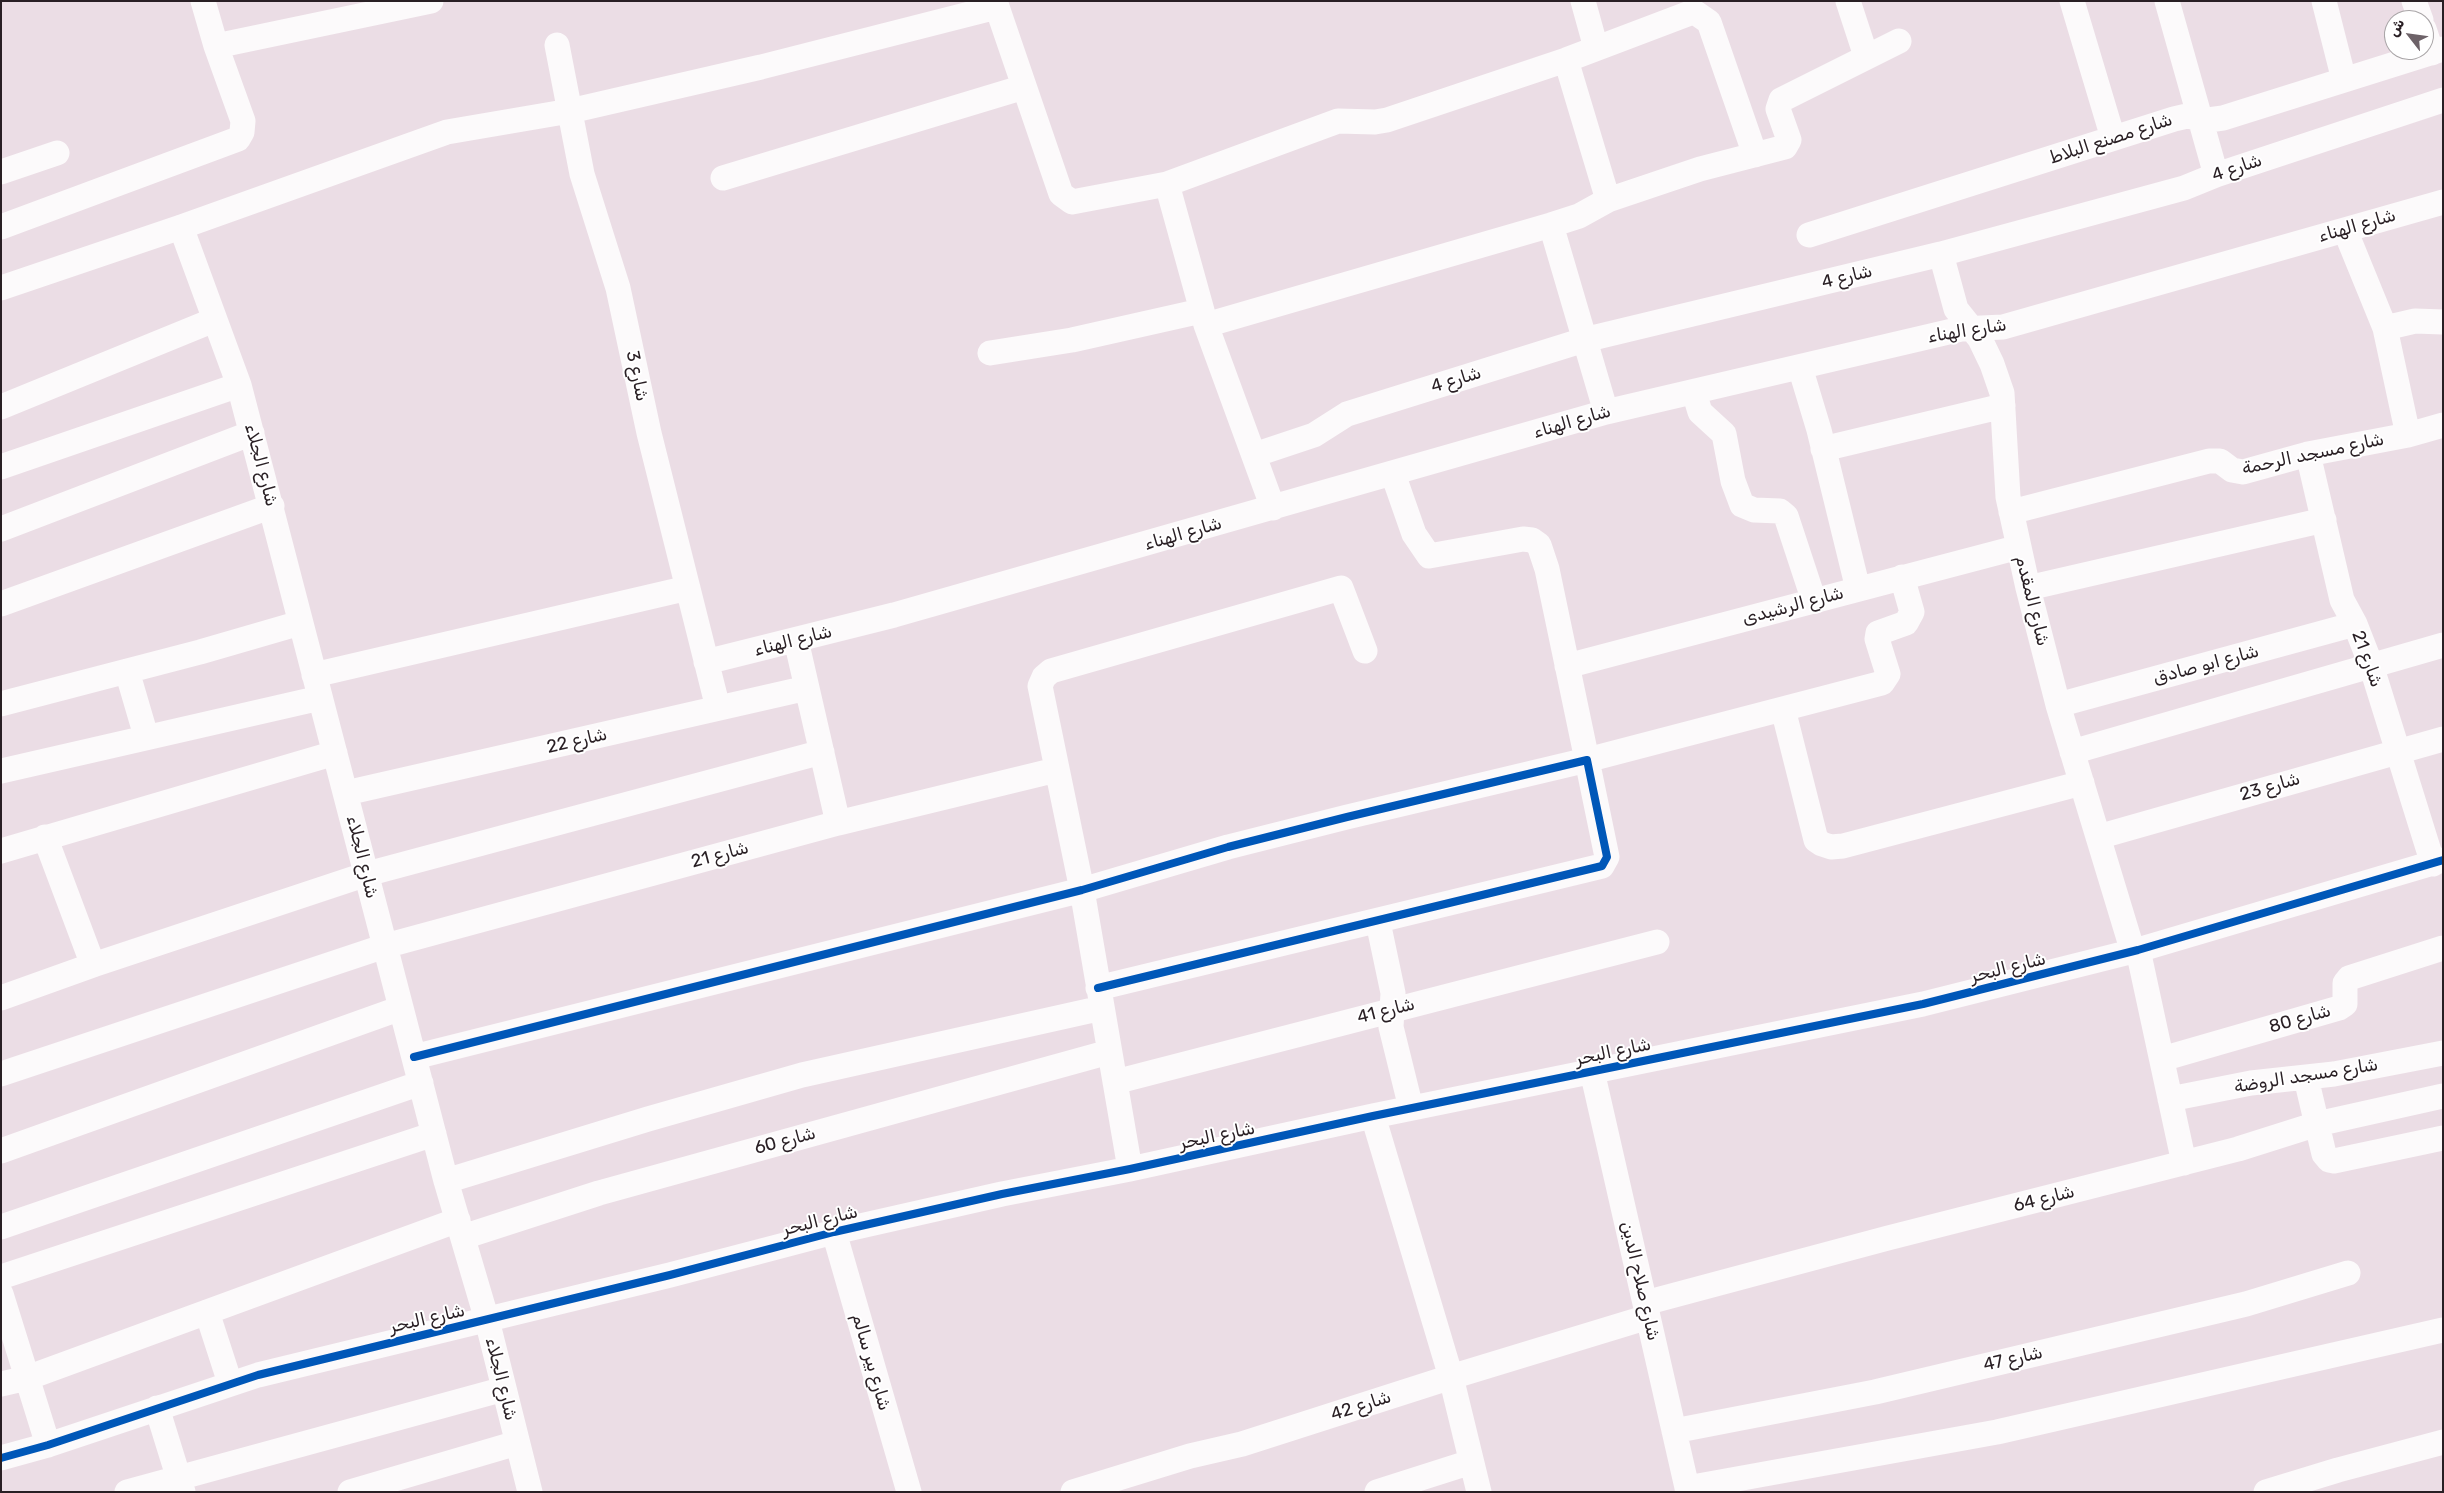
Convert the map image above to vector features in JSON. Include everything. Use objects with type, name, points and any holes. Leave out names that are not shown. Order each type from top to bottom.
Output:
[{"type":"street","points":[[1,226],[238,139],[242,132],[243,121],[216,46],[203,1]]},
{"type":"street","points":[[216,46],[431,1]]},
{"type":"street","points":[[1583,1],[1596,48]]},
{"type":"street","points":[[1848,1],[1866,56]]},
{"type":"street","points":[[2072,1],[2114,138]]},
{"type":"street","points":[[2167,1],[2216,175]]},
{"type":"street","points":[[2324,1],[2344,80]]},
{"type":"street","points":[[1,288],[182,227],[447,132],[570,111],[761,68],[996,4],[1061,194],[1068,200],[1079,201],[1167,184],[1338,121],[1375,122],[1387,120],[1566,60],[1690,13],[1704,16],[1709,22],[1755,155]]},
{"type":"street","points":[[990,353],[1204,318],[1551,225],[1579,216],[1608,200],[1700,169],[1780,149],[1789,142],[1778,109],[1781,100],[1898,41]]},
{"type":"street","name":"شارع 3","points":[[557,45],[582,174],[624,310],[649,433],[718,708]]},
{"type":"street","name":"شارع مصنع البلاط","points":[[1809,235],[2181,117],[2200,119],[2223,118],[2438,51]]},
{"type":"street","points":[[1566,60],[1608,200]]},
{"type":"street","points":[[723,178],[1024,87]]},
{"type":"street","name":"شارع 4","points":[[1254,455],[1314,435],[1347,414],[1584,340],[1941,254],[2184,188],[2216,175],[2443,100]]},
{"type":"street","points":[[1,172],[57,153]]},
{"type":"street","points":[[1167,184],[1204,318],[1273,508]]},
{"type":"street","name":"شارع الهناء","points":[[706,662],[894,615],[1606,412],[1971,328],[2003,327],[2443,202]]},
{"type":"street","points":[[1551,225],[1606,412]]},
{"type":"street","name":"شارع الجلاء","points":[[182,227],[239,385],[446,1181],[487,1320],[527,1491]]},
{"type":"street","points":[[2345,230],[2385,328],[2408,435]]},
{"type":"street","name":"شارع المقدم","points":[[1941,254],[1956,309],[1980,339],[1992,364],[2002,393],[2006,480],[2028,588],[2058,705],[2098,837],[2136,951],[2162,1059],[2184,1163]]},
{"type":"street","points":[[1,407],[214,320]]},
{"type":"street","points":[[2385,328],[2415,321],[2443,322]]},
{"type":"street","points":[[1800,367],[1858,589]]},
{"type":"street","points":[[1,467],[239,385]]},
{"type":"street","points":[[1694,392],[1700,412],[1724,434],[1733,481],[1742,505],[1754,510],[1780,511],[1786,516],[1814,601]]},
{"type":"street","points":[[1822,449],[2003,406]]},
{"type":"street","name":"شارع مسجد الرحمة","points":[[2011,512],[2210,461],[2220,461],[2232,470],[2243,472],[2308,454],[2408,435],[2443,426]]},
{"type":"street","points":[[1,529],[252,433]]},
{"type":"street","name":"شارع 21","points":[[2308,454],[2342,600],[2355,624],[2371,665],[2397,751],[2438,862]]},
{"type":"street","points":[[446,1181],[648,1119],[802,1075],[1100,998],[1378,922],[1602,866],[1607,857],[1547,569],[1539,545],[1532,540],[1523,539],[1429,556],[1414,534],[1394,474]]},
{"type":"street","points":[[1,604],[272,506]]},
{"type":"street","points":[[2028,588],[2324,520]]},
{"type":"street","name":"شارع الرشيدى","points":[[1567,666],[2019,547]]},
{"type":"street","points":[[414,1057],[1082,890],[1320,824],[1587,760],[1877,686],[1886,679],[1886,668],[1877,636],[1880,631],[1906,624],[1910,618],[1911,605],[1902,577]]},
{"type":"street","points":[[1,771],[146,736],[317,686],[688,588]]},
{"type":"street","points":[[1130,1169],[1082,890],[1040,686],[1044,677],[1051,671],[1341,588],[1365,651]]},
{"type":"street","points":[[1,704],[300,623]]},
{"type":"street","name":"شارع ابو صادق","points":[[2058,705],[2355,624]]},
{"type":"street","points":[[796,640],[838,822]]},
{"type":"street","points":[[2072,752],[2443,645]]},
{"type":"street","points":[[127,671],[146,736]]},
{"type":"street","name":"شارع 22","points":[[346,793],[807,688]]},
{"type":"street","points":[[1783,709],[1816,840],[1831,847],[1844,846],[2082,783]]},
{"type":"street","name":"شارع 23","points":[[2098,837],[2443,739]]},
{"type":"street","points":[[1,998],[93,965],[367,874],[822,752]]},
{"type":"street","points":[[1,851],[335,753]]},
{"type":"street","name":"شارع 21","points":[[1,1074],[384,946],[838,822],[1056,770]]},
{"type":"street","points":[[45,837],[93,965]]},
{"type":"street","name":"شارع البحر","points":[[1,1458],[48,1445],[230,1383],[834,1232],[1002,1194],[1130,1169],[1373,1116],[1923,1004],[2136,951],[2438,862]]},
{"type":"street","points":[[1378,922],[1393,993],[1391,1027],[1412,1108]]},
{"type":"street","name":"شارع 41","points":[[1115,1082],[1657,942]]},
{"type":"street","name":"شارع 80","points":[[2162,1059],[2339,1008],[2345,1004],[2345,983],[2349,978],[2443,948]]},
{"type":"street","points":[[1,1151],[401,1008]]},
{"type":"street","name":"شارع 60","points":[[1,1384],[27,1378],[207,1312],[460,1229],[599,1193],[1110,1052]]},
{"type":"street","name":"شارع مسجد الروضة","points":[[2170,1099],[2252,1083],[2306,1078],[2443,1053]]},
{"type":"street","name":"شارع صلاح الدين","points":[[1592,1071],[1688,1490]]},
{"type":"street","points":[[2306,1078],[2326,1158],[2334,1161],[2443,1138]]},
{"type":"street","points":[[1,1227],[421,1084]]},
{"type":"street","name":"شارع 64","points":[[1647,1310],[1888,1238],[2238,1149],[2316,1124],[2443,1096]]},
{"type":"street","points":[[1373,1116],[1451,1377],[1479,1492]]},
{"type":"street","points":[[1,1277],[434,1134]]},
{"type":"street","name":"شارع بير سالم","points":[[834,1232],[909,1492]]},
{"type":"street","name":"شارع 47","points":[[1674,1431],[1875,1392],[2246,1304],[2348,1273]]},
{"type":"street","points":[[1,1294],[48,1445]]},
{"type":"street","name":"شارع 42","points":[[1073,1492],[1190,1456],[1242,1444],[1451,1377],[1647,1310]]},
{"type":"street","points":[[207,1312],[230,1383]]},
{"type":"street","points":[[1688,1490],[1997,1432],[2443,1330]]},
{"type":"street","points":[[127,1492],[180,1484],[504,1388]]},
{"type":"street","points":[[157,1408],[180,1484]]},
{"type":"street","points":[[2266,1492],[2304,1486],[2443,1442]]},
{"type":"street","points":[[350,1492],[377,1488],[517,1443]]},
{"type":"street","points":[[1377,1492],[1471,1462]]},
{"type":"cycle path","points":[[414,1057],[1082,890],[1228,847],[1587,760],[1607,857],[1602,866],[1098,988]]},
{"type":"cycle path","points":[[1,1458],[48,1445],[258,1375],[670,1275],[834,1232],[1002,1194],[1130,1169],[1373,1116],[1923,1004],[2138,950],[2443,860]]}]
